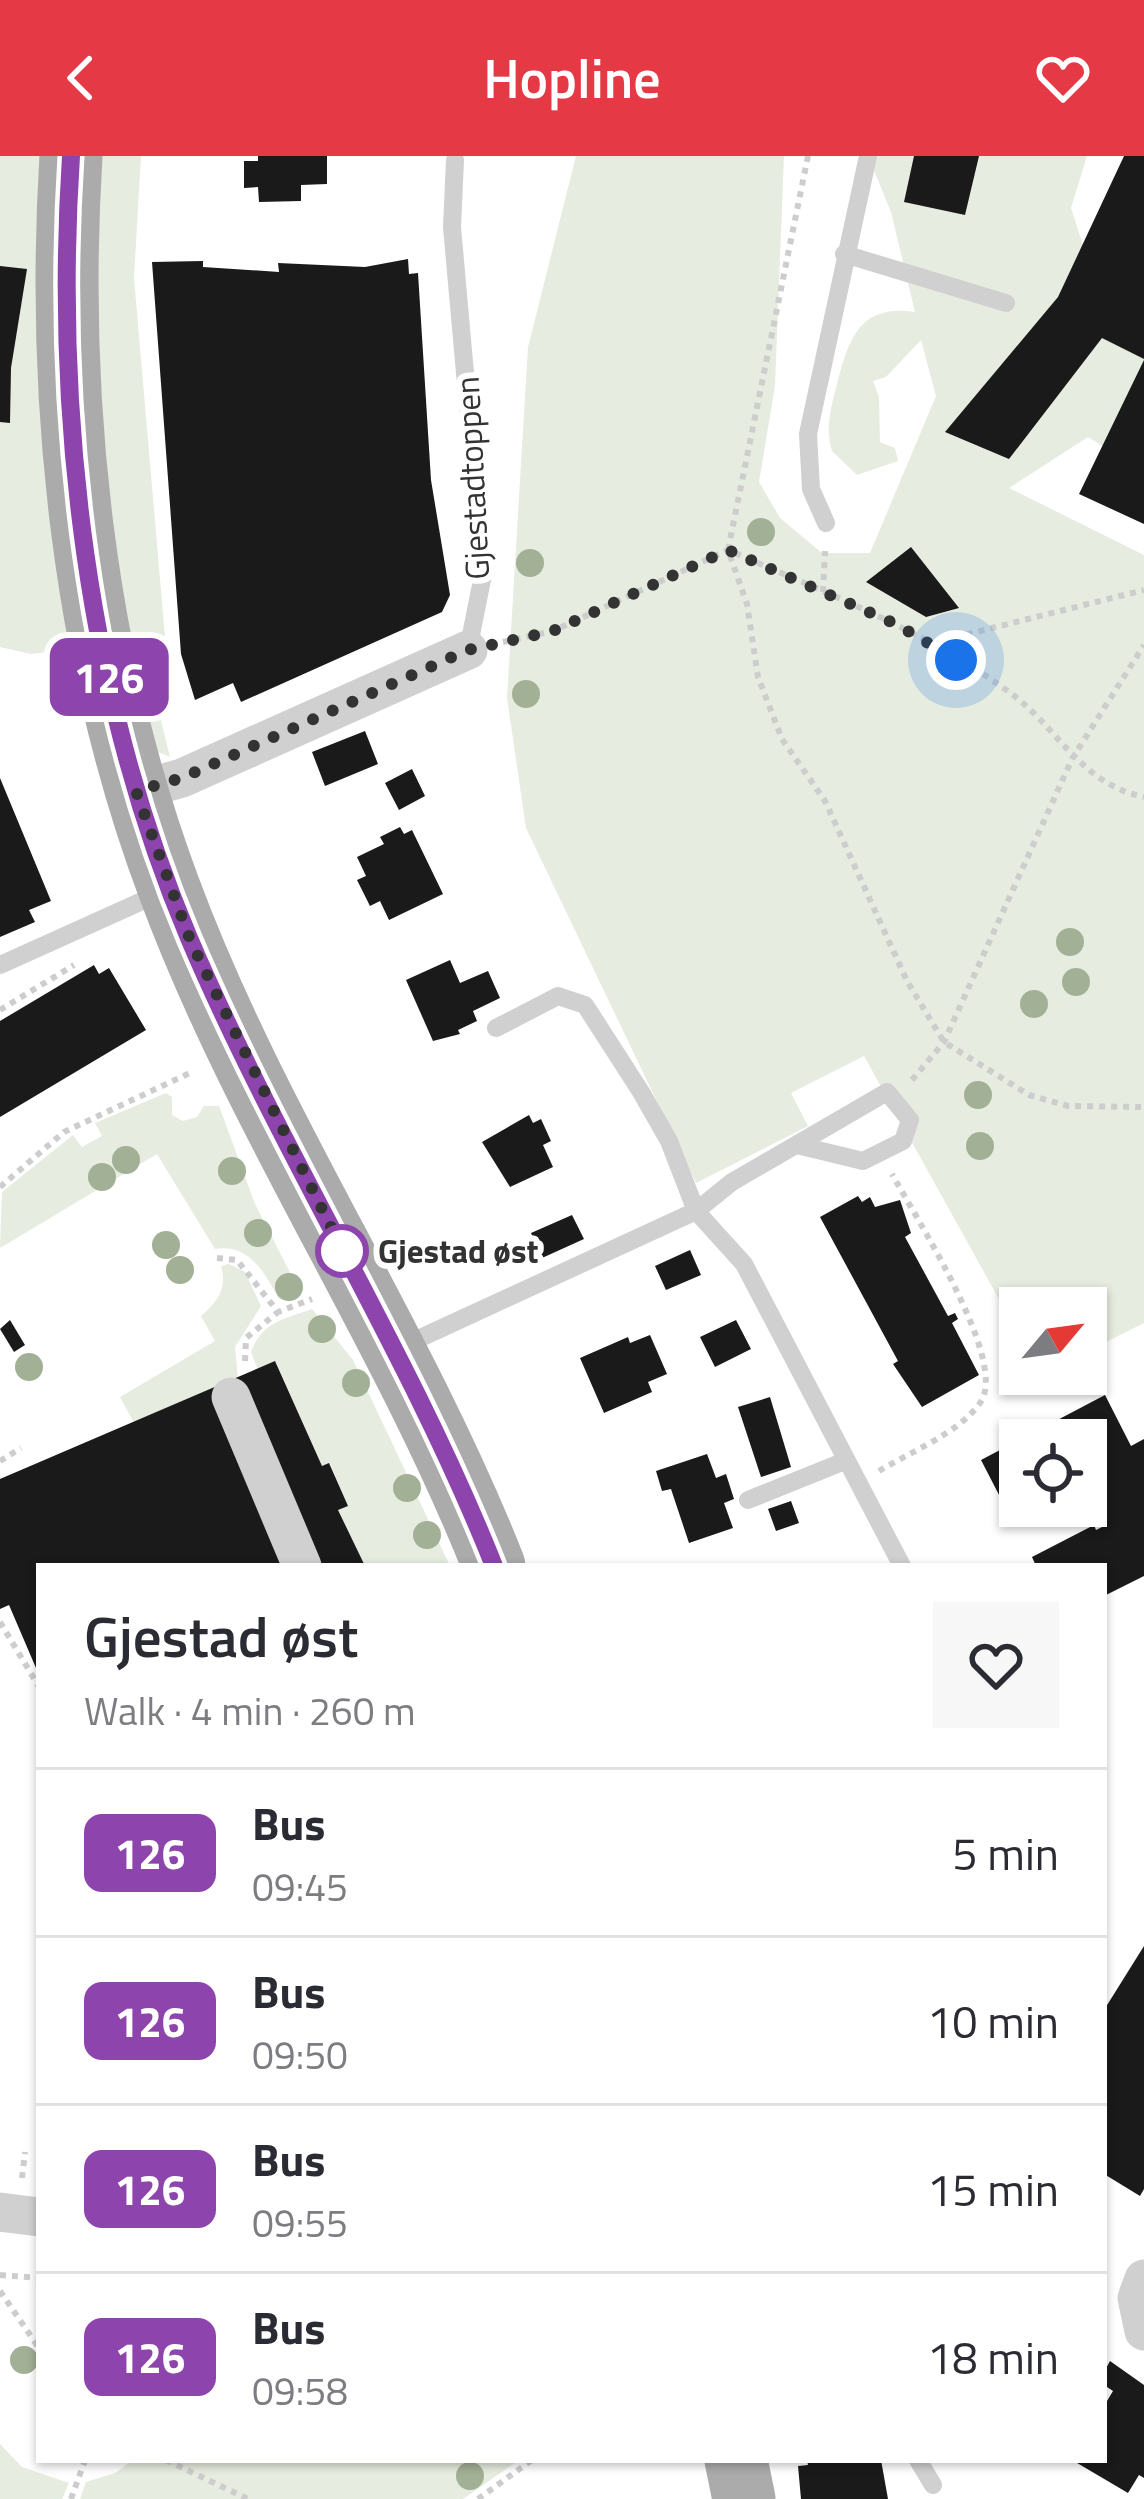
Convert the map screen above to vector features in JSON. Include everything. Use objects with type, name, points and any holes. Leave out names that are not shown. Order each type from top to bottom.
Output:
[{"type":"main road","points":[[71,156],[66,295],[78,459],[106,659],[136,791],[169,888],[241,1049],[493,1563]]},
{"type":"main road","points":[[737,2463],[744,2499]]},
{"type":"street","points":[[136,791],[182,778],[468,650]]},
{"type":"street","points":[[238,1379],[301,1563]]},
{"type":"lane","points":[[826,523],[811,489],[808,434],[868,156]]},
{"type":"lane","name":"Gjestadtoppen","points":[[454,160],[452,227],[483,575],[468,650]]},
{"type":"lane","points":[[844,254],[1006,303]]},
{"type":"lane","points":[[0,965],[169,888]]},
{"type":"lane","points":[[496,1028],[558,996],[585,1006],[669,1141],[696,1211],[744,1264],[900,1563]]},
{"type":"lane","points":[[393,1352],[696,1211],[732,1182],[887,1092],[905,1110],[909,1132],[882,1155],[845,1160],[797,1145]]},
{"type":"lane","points":[[748,1500],[845,1461]]},
{"type":"lane","points":[[920,2463],[933,2485]]},
{"type":"path","points":[[808,156],[728,550],[747,604],[758,677],[782,739],[825,801],[907,982],[944,1042],[1029,1095],[1068,1106],[1144,1107]]},
{"type":"path","points":[[823,592],[826,523]]},
{"type":"path","points":[[468,650],[553,631],[728,550],[929,643],[1012,694],[1072,759],[1116,791],[1144,797]]},
{"type":"path","points":[[929,643],[1144,590]]},
{"type":"path","points":[[887,1092],[918,1076],[944,1042],[1072,759],[1144,645]]},
{"type":"path","points":[[3,1182],[64,1132],[208,1065]]},
{"type":"path","points":[[858,1484],[960,1422],[978,1407],[990,1375],[977,1335],[882,1155]]},
{"type":"path","points":[[217,1258],[237,1260],[278,1312]]},
{"type":"path","points":[[238,1379],[246,1338],[278,1312],[314,1298]]},
{"type":"path","points":[[0,1461],[21,1448]]},
{"type":"path","points":[[0,1622],[36,1682]]},
{"type":"path","points":[[20,2208],[26,2152]]},
{"type":"path","points":[[0,2275],[36,2278]]},
{"type":"path","points":[[0,2290],[36,2344]]},
{"type":"path","points":[[71,2499],[84,2463]]},
{"type":"path","points":[[172,2463],[248,2499]]},
{"type":"path","points":[[478,2499],[528,2463]]},
{"type":"shaded area","points":[[0,156],[141,156],[134,278],[165,637],[141,640],[170,757],[158,752],[124,642],[31,654],[0,647]]},
{"type":"shaded area","points":[[576,156],[784,156],[775,386],[759,482],[780,518],[822,553],[870,553],[936,396],[921,340],[886,377],[873,381],[879,397],[880,442],[895,448],[898,461],[857,475],[832,451],[831,409],[852,339],[881,313],[915,312],[891,212],[868,156],[1087,156],[1071,208],[1092,273],[1144,287],[1144,472],[1088,437],[1009,488],[1144,555],[1144,1323],[1107,1342],[1107,1287],[999,1287],[999,1299],[864,1056],[791,1093],[808,1126],[696,1183],[526,828],[507,698],[528,347]]},
{"type":"shaded area","points":[[166,1093],[172,1097],[172,1115],[183,1121],[197,1117],[204,1106],[219,1106],[255,1204],[301,1294],[294,1300],[279,1299],[246,1255],[215,1249],[157,1154],[0,1248],[2,1192],[73,1135],[82,1147],[102,1136],[95,1123]]},
{"type":"shaded area","points":[[229,1264],[245,1272],[261,1306],[235,1347],[238,1379],[134,1423],[120,1397],[215,1341],[201,1316],[220,1294],[221,1266]]},
{"type":"shaded area","points":[[312,1309],[353,1360],[449,1563],[364,1563],[338,1510],[347,1505],[330,1464],[322,1466],[276,1362],[258,1370],[251,1352],[261,1334],[275,1323]]},
{"type":"shaded area","points":[[0,2444],[22,2467],[69,2483],[62,2499],[0,2499]]},
{"type":"shaded area","points":[[129,2463],[515,2463],[463,2499],[80,2499],[86,2482]]},
{"type":"building","points":[[258,156],[327,156],[327,184],[301,185],[301,201],[259,202],[258,187],[244,188],[244,161],[258,161]]},
{"type":"building","points":[[914,156],[979,156],[965,215],[904,202]]},
{"type":"building","points":[[1124,156],[1144,156],[1144,359],[1102,338],[1009,459],[945,432],[1058,297]]},
{"type":"building","points":[[408,259],[409,274],[418,273],[431,480],[450,595],[442,612],[241,702],[233,683],[195,700],[181,654],[152,262],[203,261],[203,267],[279,272],[278,263],[365,267]]},
{"type":"building","points":[[0,266],[27,269],[11,368],[10,423],[0,422]]},
{"type":"building","points":[[1144,360],[1144,524],[1079,494]]},
{"type":"building","points":[[911,547],[959,608],[926,617],[866,582]]},
{"type":"building","points":[[365,731],[378,764],[325,786],[312,752]]},
{"type":"building","points":[[412,769],[425,796],[399,810],[385,783]]},
{"type":"building","points":[[0,778],[51,901],[29,910],[35,922],[0,937]]},
{"type":"building","points":[[400,827],[404,834],[412,830],[443,894],[389,920],[380,901],[370,906],[357,880],[366,876],[357,857],[384,844],[380,837]]},
{"type":"building","points":[[450,960],[460,983],[488,971],[500,998],[473,1011],[477,1021],[458,1030],[460,1034],[433,1041],[406,980]]},
{"type":"building","points":[[94,965],[99,974],[109,968],[146,1030],[0,1117],[0,1021]]},
{"type":"building","points":[[529,1115],[533,1123],[541,1119],[551,1141],[543,1145],[553,1167],[510,1187],[482,1142]]},
{"type":"building","points":[[858,1196],[862,1202],[870,1197],[875,1207],[900,1200],[911,1233],[905,1237],[948,1316],[955,1313],[958,1319],[952,1323],[979,1375],[922,1407],[893,1364],[898,1361],[820,1217]]},
{"type":"building","points":[[572,1215],[584,1239],[542,1258],[531,1233]]},
{"type":"building","points":[[690,1250],[701,1275],[666,1290],[655,1266]]},
{"type":"building","points":[[10,1320],[25,1345],[14,1352],[0,1329]]},
{"type":"building","points":[[736,1320],[751,1349],[715,1367],[700,1337]]},
{"type":"building","points":[[650,1335],[667,1374],[648,1382],[652,1392],[604,1413],[580,1358],[628,1337],[630,1343]]},
{"type":"building","points":[[275,1361],[322,1466],[329,1463],[348,1506],[338,1510],[364,1563],[36,1563],[36,1668],[9,1605],[0,1609],[0,1479]]},
{"type":"building","points":[[1105,1395],[1131,1446],[1144,1439],[1144,1576],[1107,1594],[1107,1563],[1035,1563],[1032,1557],[1090,1527],[1107,1527],[1107,1419],[1059,1419]]},
{"type":"building","points":[[770,1397],[791,1467],[761,1477],[738,1407]]},
{"type":"building","points":[[999,1451],[999,1495],[981,1460]]},
{"type":"building","points":[[707,1454],[716,1478],[726,1474],[734,1499],[724,1503],[733,1528],[689,1543],[671,1489],[662,1491],[656,1471]]},
{"type":"building","points":[[791,1501],[799,1523],[776,1531],[768,1509]]},
{"type":"building","points":[[1144,1946],[1144,2189],[1140,2196],[1107,2176],[1107,2005]]},
{"type":"building","points":[[1110,2361],[1144,2385],[1144,2478],[1139,2475],[1128,2493],[1077,2463],[1107,2463],[1107,2401],[1113,2391],[1107,2387]]},
{"type":"building","points":[[882,2463],[888,2499],[801,2499],[798,2466]]},
{"type":"bus line","name":"126","points":[[71,156],[66,295],[81,482],[106,659],[136,791],[191,942],[447,1460],[493,1563]]},
{"type":"place","name":"Gjestad øst","points":[[342,1251]]},
{"type":"route","points":[[342,1251],[351,1268],[191,942],[136,791],[182,778],[468,650],[553,631],[728,550],[898,625],[956,660]]}]
